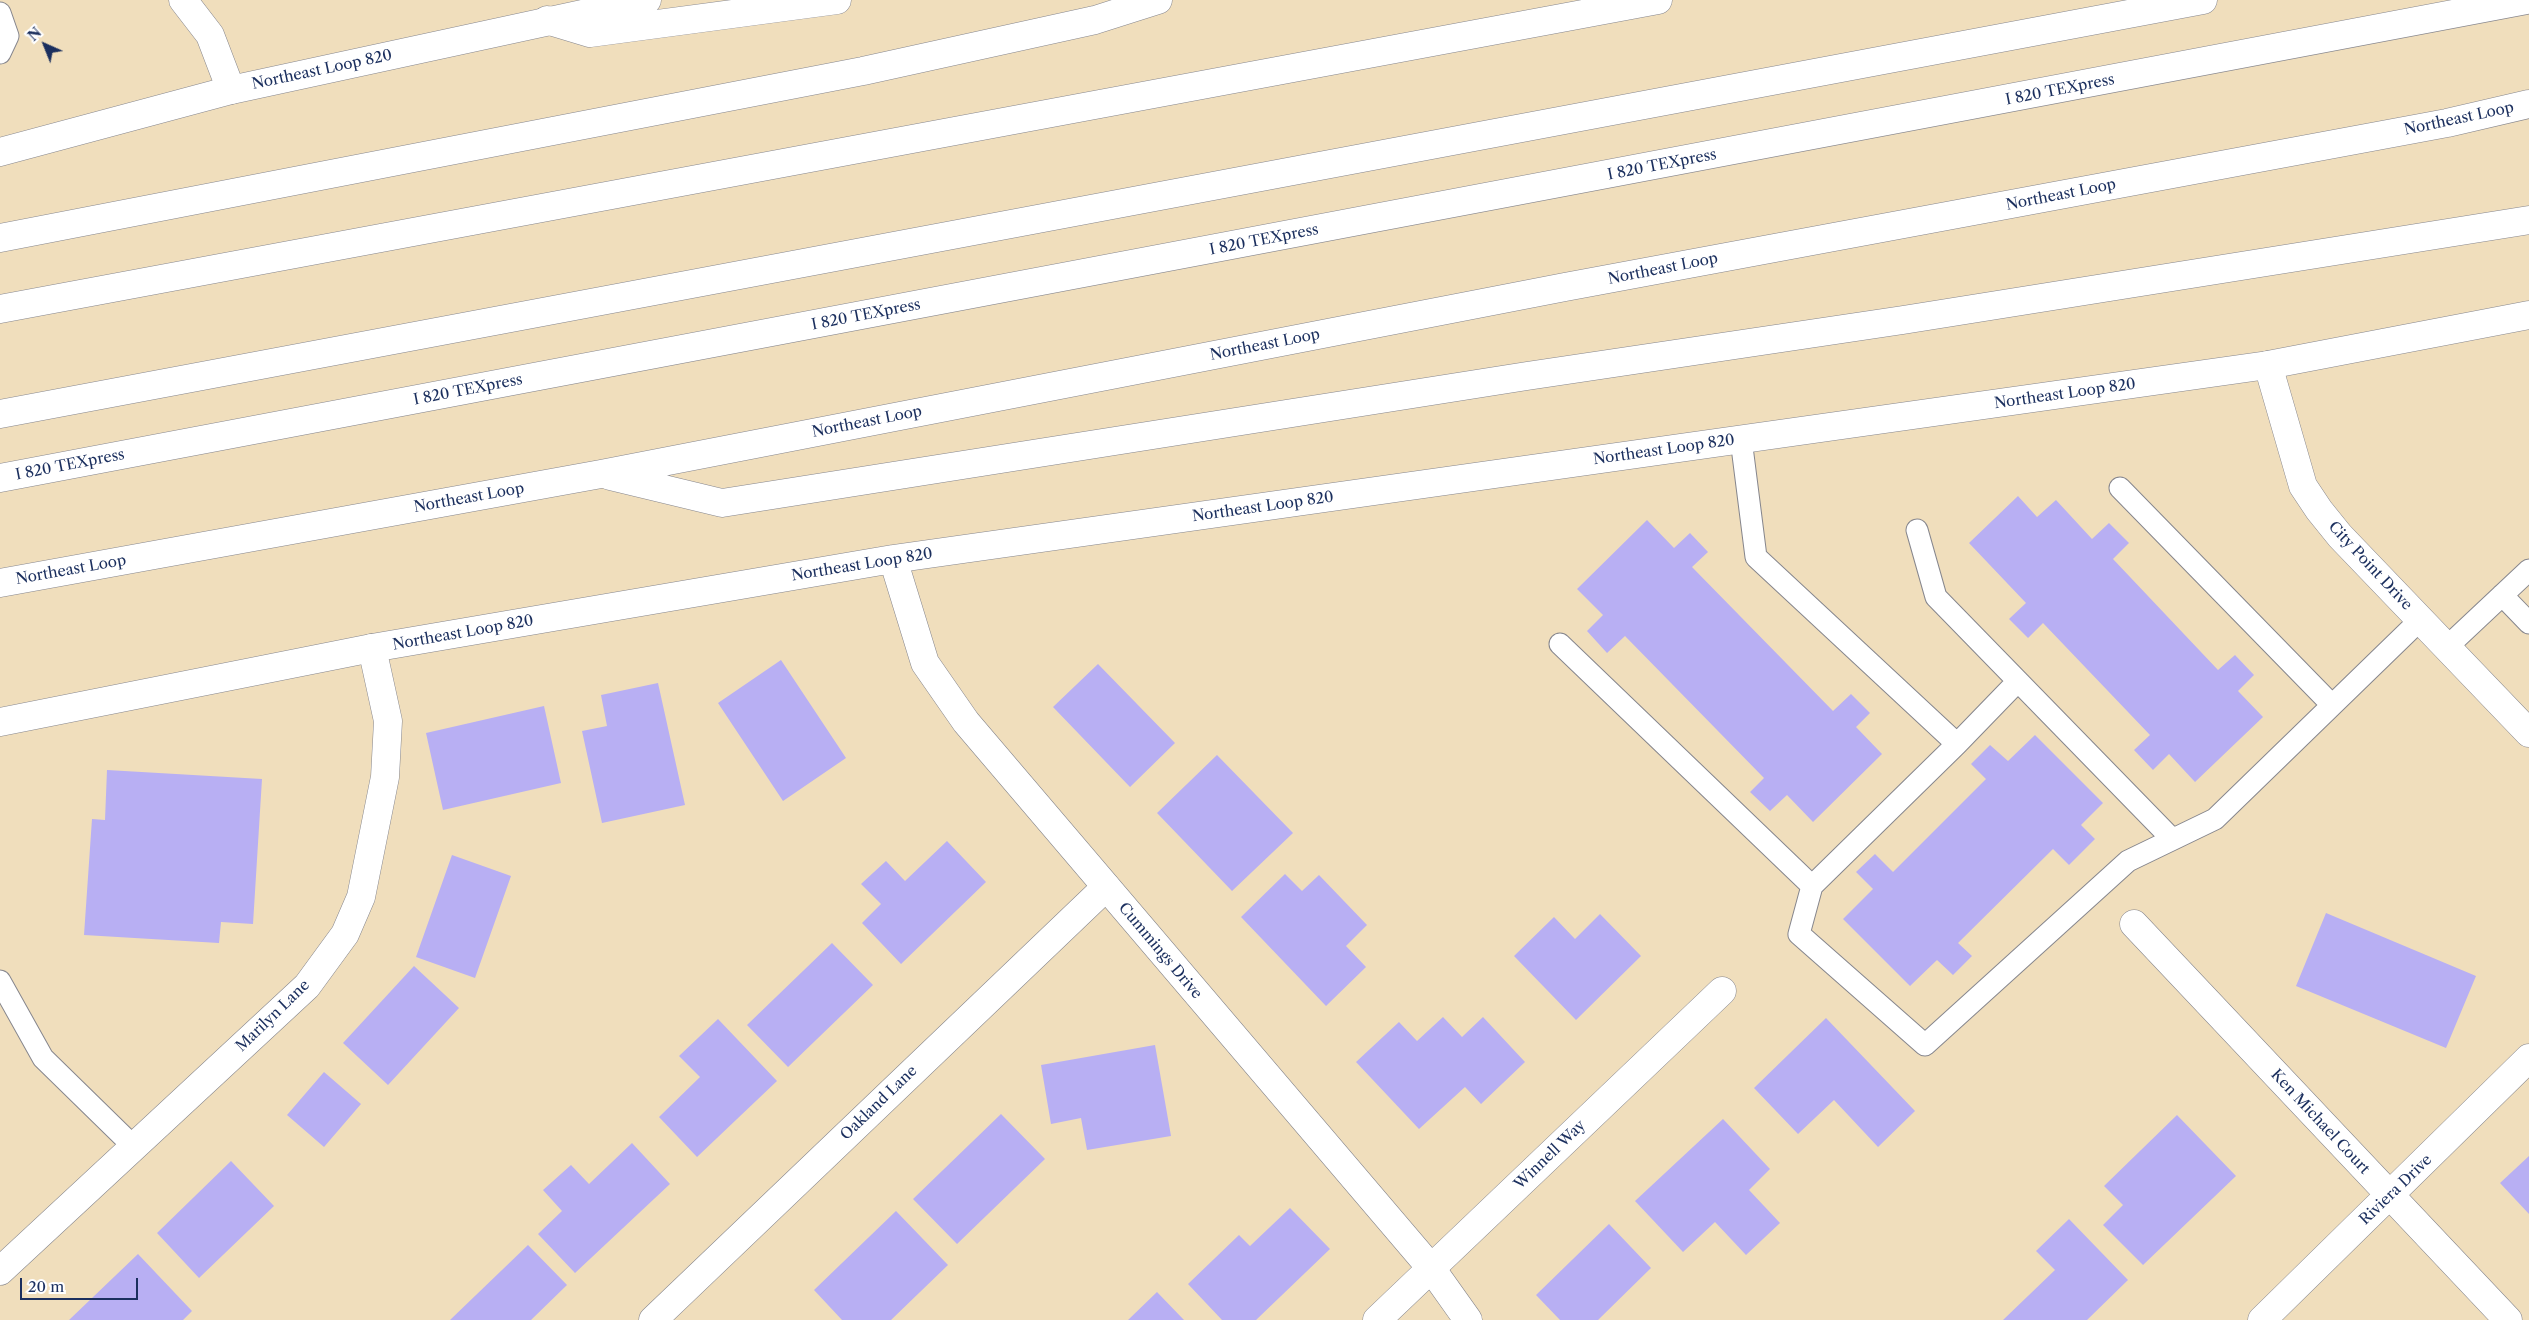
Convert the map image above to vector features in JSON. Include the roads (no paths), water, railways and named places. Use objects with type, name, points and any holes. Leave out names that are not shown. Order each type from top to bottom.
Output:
[{"type":"main road","points":[[183,0],[210,36],[231,90]]},
{"type":"main road","name":"Northeast Loop 820","points":[[0,152],[231,90],[547,20],[647,0]]},
{"type":"main road","points":[[547,20],[590,33],[837,0]]},
{"type":"main road","points":[[0,238],[863,71],[1095,20],[1158,0]]},
{"type":"main road","points":[[0,309],[1658,0]]},
{"type":"main road","points":[[0,414],[2203,0]]},
{"type":"main road","name":"I 820 TEXpress","points":[[0,478],[2528,0]]},
{"type":"main road","name":"Northeast Loop","points":[[0,583],[601,474],[1565,287],[2447,123],[2529,104]]},
{"type":"main road","points":[[601,474],[722,502],[1526,376],[1903,320],[2529,220]]},
{"type":"main road","name":"Northeast Loop 820","points":[[0,722],[372,648],[893,559],[2268,365],[2529,314]]},
{"type":"main road","name":"City Point Drive","points":[[2268,365],[2303,486],[2340,536],[2529,733]]},
{"type":"main road","name":"Cummings Drive","points":[[893,559],[925,663],[966,722],[1431,1268],[1468,1320]]},
{"type":"main road","name":"Marilyn Lane","points":[[0,1271],[307,986],[345,934],[362,897],[385,777],[388,721],[372,648]]},
{"type":"main road","name":"Oakland Lane","points":[[653,1320],[1106,887]]},
{"type":"main road","name":"Ken Michael Court","points":[[2134,924],[2508,1320]]},
{"type":"main road","name":"Winnell Way","points":[[1377,1320],[1722,991]]},
{"type":"main road","name":"Riviera Drive","points":[[2262,1320],[2529,1058]]},
{"type":"lane","points":[[0,13],[8,36],[0,53]]},
{"type":"lane","points":[[1741,439],[1756,557],[1957,744]]},
{"type":"lane","points":[[2120,488],[2332,705]]},
{"type":"lane","points":[[1917,530],[1936,597],[2172,839]]},
{"type":"lane","points":[[2447,647],[2529,570]]},
{"type":"lane","points":[[2502,595],[2529,623]]},
{"type":"lane","points":[[2018,681],[1957,744],[1812,886],[1799,934],[1925,1045],[2128,860],[2215,819],[2421,619]]},
{"type":"lane","points":[[1560,644],[1812,886]]},
{"type":"lane","points":[[0,980],[43,1058],[134,1147]]}]
